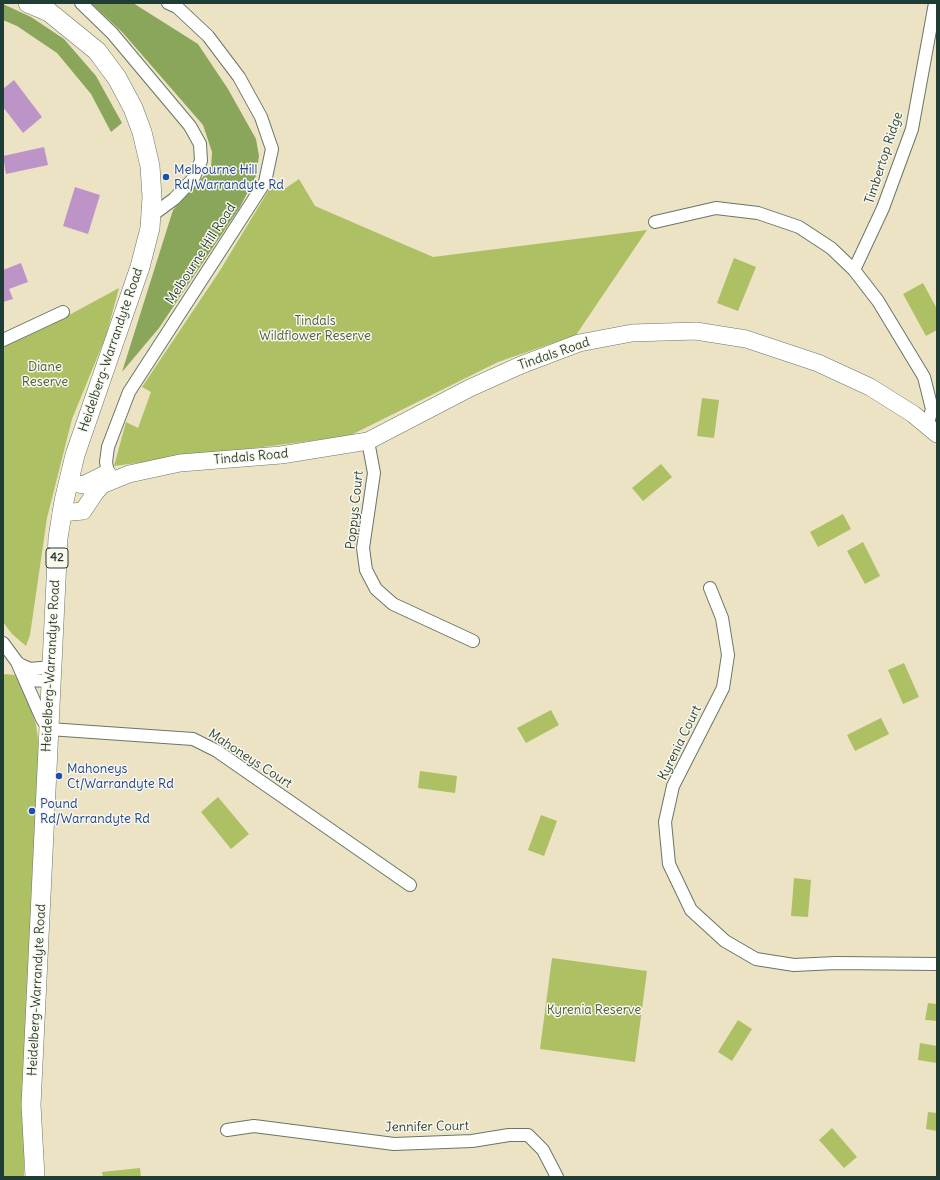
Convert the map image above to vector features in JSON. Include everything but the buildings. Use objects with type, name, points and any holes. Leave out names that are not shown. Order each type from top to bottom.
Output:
[{"type":"main road","name":"Heidelberg-Warrandyte Road","points":[[28,3],[49,12],[97,51],[122,87],[138,121],[145,144],[152,185],[151,216],[140,267],[85,423],[68,482],[61,513],[56,558],[31,1105],[35,1177]]},
{"type":"main road","name":"Tindals Road","points":[[68,482],[83,485],[110,477],[164,466],[191,462],[281,455],[368,441],[470,388],[521,365],[579,344],[632,333],[696,332],[746,339],[818,363],[870,386],[914,414],[932,430]]},
{"type":"main road","name":"Tindals Road","points":[[61,513],[83,511],[97,490],[110,477]]},
{"type":"street","points":[[81,3],[112,33],[186,120],[195,131],[200,144],[201,162],[193,179],[174,199],[151,216]]},
{"type":"street","name":"Melbourne Hill Road","points":[[110,477],[106,462],[107,452],[129,392],[265,182],[272,149],[261,117],[239,77],[208,36],[176,7],[168,3]]},
{"type":"street","name":"Timbertop Ridge","points":[[854,270],[883,208],[912,129],[935,3]]},
{"type":"street","points":[[655,222],[716,208],[758,213],[799,227],[831,248],[854,270],[878,301],[924,377],[932,409],[932,430]]},
{"type":"street","points":[[3,340],[63,312]]},
{"type":"street","name":"Poppys Court","points":[[368,441],[374,473],[363,548],[366,570],[376,589],[393,604],[474,641]]},
{"type":"street","name":"Kyrenia Court","points":[[710,588],[722,618],[728,655],[723,688],[673,786],[665,822],[669,864],[691,910],[724,942],[756,959],[794,965],[836,963],[937,964]]},
{"type":"street","points":[[3,643],[17,662],[42,719],[49,729]]},
{"type":"street","points":[[17,662],[21,666],[51,674]]},
{"type":"street","points":[[23,674],[26,679],[33,681],[51,674]]},
{"type":"street","name":"Mahoneys Court","points":[[49,729],[193,740],[217,751],[410,885]]},
{"type":"street","name":"Jennifer Court","points":[[227,1130],[254,1126],[394,1144],[472,1141],[509,1135],[528,1135],[543,1150],[557,1177]]},
{"type":"green space","points":[[91,3],[133,3],[198,44],[228,89],[256,139],[259,156],[256,176],[240,207],[159,328],[122,372],[173,210],[211,168],[212,152],[203,125],[123,33]]},
{"type":"green space","points":[[3,4],[31,17],[64,39],[96,76],[122,123],[111,132],[91,94],[57,53],[17,26],[3,20]]},
{"type":"green space","name":"Tindals Wildflower Reserve","points":[[299,179],[315,206],[433,257],[647,230],[576,335],[498,362],[349,436],[114,466],[126,422],[138,428],[151,392],[142,387],[219,272],[270,188],[283,190]]},
{"type":"green space","points":[[734,258],[756,267],[738,311],[717,303]]},
{"type":"green space","points":[[923,283],[937,309],[937,330],[926,336],[903,294]]},
{"type":"green space","name":"Diane Reserve","points":[[119,288],[106,336],[72,419],[47,518],[30,635],[26,646],[12,634],[3,622],[3,347],[45,328]]},
{"type":"green space","points":[[702,398],[719,400],[714,438],[697,436]]},
{"type":"green space","points":[[661,464],[672,477],[643,501],[632,488]]},
{"type":"green space","points":[[843,514],[851,529],[818,547],[810,532]]},
{"type":"green space","points":[[863,542],[880,576],[865,584],[847,551]]},
{"type":"green space","points":[[904,663],[919,697],[903,704],[888,670]]},
{"type":"green space","points":[[3,674],[15,675],[28,700],[36,725],[38,739],[39,796],[24,1083],[24,1177],[3,1177]]},
{"type":"green space","points":[[551,710],[559,725],[526,743],[517,728]]},
{"type":"green space","points":[[881,718],[889,734],[855,751],[847,735]]},
{"type":"green space","points":[[420,771],[457,776],[455,793],[418,788]]},
{"type":"green space","points":[[218,797],[249,834],[231,849],[201,812]]},
{"type":"green space","points":[[541,815],[557,821],[544,856],[528,850]]},
{"type":"green space","points":[[794,878],[811,880],[808,917],[791,916]]},
{"type":"green space","name":"Kyrenia Reserve","points":[[552,958],[647,971],[635,1062],[540,1049]]},
{"type":"green space","points":[[928,1003],[937,1004],[937,1021],[925,1020]]},
{"type":"green space","points":[[738,1020],[752,1029],[732,1061],[718,1052]]},
{"type":"green space","points":[[920,1043],[937,1046],[937,1063],[918,1060]]},
{"type":"green space","points":[[928,1112],[937,1113],[937,1131],[926,1129]]},
{"type":"green space","points":[[832,1128],[857,1157],[844,1168],[819,1140]]},
{"type":"green space","points":[[140,1168],[141,1177],[103,1177],[102,1172]]},
{"type":"place","name":"Melbourne Hill Rd/Warrandyte Rd","points":[[166,177]]},
{"type":"place","name":"Mahoneys Ct/Warrandyte Rd","points":[[59,776]]},
{"type":"place","name":"Pound Rd/Warrandyte Rd","points":[[32,811]]}]
